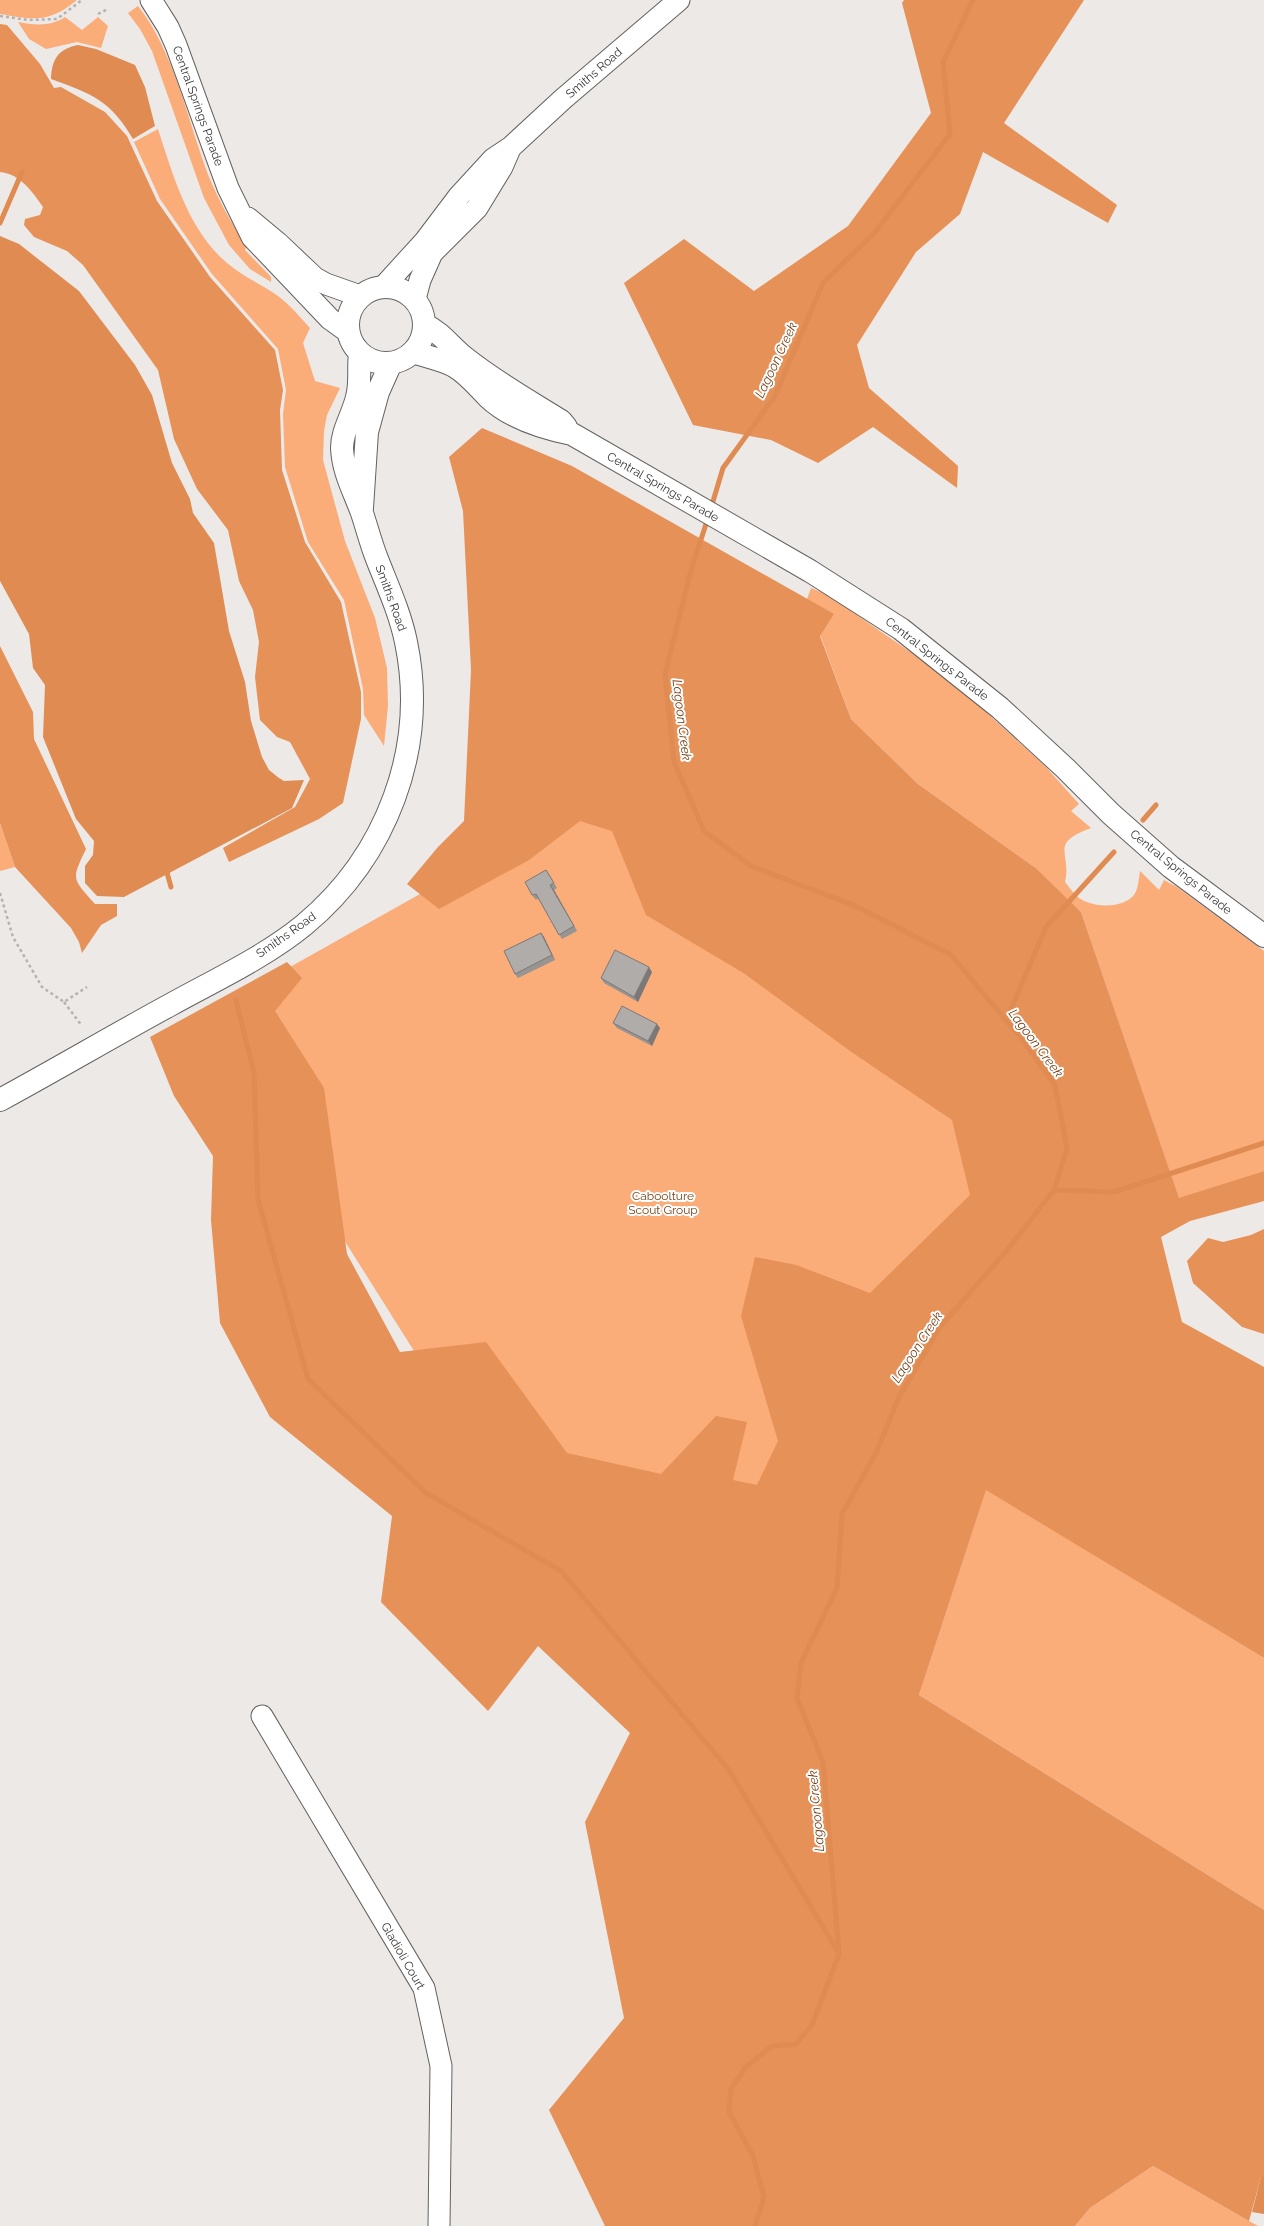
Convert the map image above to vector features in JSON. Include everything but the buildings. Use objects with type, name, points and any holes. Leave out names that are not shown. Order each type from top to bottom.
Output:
[{"type":"main road","points":[[384,286],[395,287],[406,292],[415,299],[420,307],[425,325],[420,344],[413,352],[403,360],[391,363],[380,363],[360,354],[352,344],[348,332],[348,319],[352,306],[360,296],[371,289],[384,286]]},
{"type":"main road","name":"Central Springs Parade","points":[[425,325],[435,330],[464,357],[485,373],[561,421],[572,434]]},
{"type":"main road","name":"Central Springs Parade","points":[[413,352],[453,366],[465,374],[488,397],[515,416],[555,430],[572,434],[859,601],[935,654],[1035,739],[1111,814],[1165,862],[1264,936]]},
{"type":"main road","name":"Smiths Road","points":[[0,1100],[284,939],[303,926],[338,893],[366,857],[387,818],[402,777],[411,732],[412,690],[410,662],[402,622],[377,560],[362,513],[350,488],[344,466],[342,446],[345,429],[358,394],[360,354]]},
{"type":"main road","name":"Smiths Road","points":[[362,513],[367,432],[378,392],[391,363]]},
{"type":"street","name":"Central Springs Parade","points":[[151,0],[176,44],[228,188],[252,237],[330,319],[348,332]]},
{"type":"street","name":"Smiths Road","points":[[384,286],[425,241],[474,178],[493,159],[511,147],[563,99],[679,0]]},
{"type":"street","name":"Smiths Road","points":[[415,299],[420,280],[432,253],[477,208],[502,167],[511,147]]},
{"type":"street","name":"Central Springs Parade","points":[[241,213],[278,242],[315,278],[326,284],[360,296]]},
{"type":"street","name":"Gladioli Court","points":[[262,1716],[424,1988],[442,2066],[439,2226]]},
{"type":"path","points":[[0,16],[35,21],[58,19],[82,0]]},
{"type":"path","points":[[98,14],[108,9]]},
{"type":"path","points":[[0,893],[13,937],[42,988],[64,1002],[82,1026]]},
{"type":"path","points":[[64,1002],[87,987]]},
{"type":"green space","points":[[0,0],[77,0],[58,13],[49,16],[41,18],[22,18],[0,14]]},
{"type":"green space","points":[[138,6],[162,45],[180,88],[201,155],[217,195],[247,246],[245,250],[271,277],[271,282],[250,269],[229,245],[204,198],[152,51],[140,29],[128,13]]},
{"type":"green space","points":[[65,17],[82,30],[98,17],[108,26],[101,48],[77,42],[46,49],[29,39],[18,22],[48,24]]},
{"type":"green space","points":[[158,129],[176,183],[192,218],[202,235],[213,250],[227,263],[278,296],[291,307],[310,328],[303,343],[315,381],[340,388],[327,415],[324,431],[323,460],[345,541],[375,618],[387,668],[388,706],[384,746],[364,715],[363,689],[344,600],[308,542],[285,467],[283,414],[286,390],[278,349],[212,274],[160,199],[134,142]]},
{"type":"green space","points":[[811,588],[828,595],[919,658],[974,701],[1045,766],[1079,804],[1071,811],[1091,828],[1070,839],[1064,850],[1066,863],[1065,882],[1079,898],[1092,904],[1108,906],[1129,900],[1135,893],[1140,871],[1159,890],[1164,880],[1177,887],[1264,951],[1264,1171],[1179,1199],[1081,912],[1037,869],[918,784],[851,719],[807,599]]},
{"type":"green space","name":"Caboolture Scout Group","points":[[646,767],[900,1011],[1009,1178],[796,1621],[426,1370],[203,1016]]},
{"type":"green space","points":[[0,823],[15,867],[0,871]]},
{"type":"green space","points":[[986,1489],[1264,1658],[1264,1910],[919,1695]]},
{"type":"green space","points":[[1153,2166],[1258,2226],[1075,2226],[1090,2208]]},
{"type":"shaded area","points":[[904,0],[1084,0],[1004,123],[1117,205],[1108,223],[983,152],[960,214],[916,252],[857,345],[869,388],[958,466],[957,488],[873,427],[818,463],[771,440],[693,425],[624,283],[684,239],[754,291],[848,226],[931,113],[902,3]]},
{"type":"shaded area","points":[[0,24],[7,25],[40,64],[54,88],[61,87],[105,112],[127,136],[157,201],[210,277],[275,350],[283,390],[280,410],[282,470],[305,542],[341,602],[361,692],[361,719],[343,803],[319,819],[229,862],[223,848],[295,807],[310,779],[290,742],[277,737],[260,720],[255,677],[259,642],[253,610],[239,581],[228,530],[197,489],[174,439],[158,370],[83,265],[67,251],[34,237],[24,225],[25,219],[40,215],[43,207],[25,184],[14,176],[0,172]]},
{"type":"shaded area","points":[[78,45],[96,49],[135,65],[145,87],[155,126],[133,139],[116,115],[99,100],[78,89],[51,79],[53,66],[57,56],[65,49]]},
{"type":"shaded area","points":[[0,236],[19,244],[79,291],[135,365],[152,395],[172,463],[190,499],[193,513],[214,543],[229,631],[245,682],[251,721],[262,757],[269,770],[284,781],[304,780],[292,808],[124,897],[97,896],[85,883],[85,866],[93,855],[94,841],[76,819],[43,737],[45,685],[33,668],[29,634],[0,581]]},
{"type":"shaded area","points":[[482,428],[572,466],[834,614],[820,636],[851,719],[918,784],[1037,869],[1081,912],[1179,1198],[1264,1171],[1264,1201],[1190,1221],[1161,1237],[1182,1322],[1264,1367],[1264,1658],[986,1490],[919,1695],[1264,1910],[1264,2177],[1261,2177],[1249,2221],[1153,2166],[1090,2208],[1075,2226],[605,2226],[549,2110],[624,2018],[585,1822],[630,1733],[538,1646],[488,1711],[381,1602],[392,1516],[270,1417],[220,1323],[211,1220],[213,1156],[174,1096],[150,1037],[287,962],[302,978],[275,1011],[324,1088],[347,1254],[400,1352],[486,1342],[567,1453],[661,1474],[716,1416],[747,1422],[733,1480],[757,1485],[778,1441],[741,1316],[755,1257],[796,1265],[870,1293],[970,1195],[952,1120],[850,1051],[745,974],[646,915],[612,831],[580,821],[529,860],[439,909],[407,884],[438,847],[464,821],[471,670],[463,511],[449,457]]},
{"type":"shaded area","points":[[0,646],[33,712],[34,739],[86,849],[76,873],[78,883],[95,904],[117,904],[117,916],[101,925],[82,953],[79,942],[71,928],[15,867],[0,823]]},
{"type":"shaded area","points":[[1264,1229],[1264,1334],[1242,1327],[1193,1283],[1187,1261],[1208,1238],[1223,1242],[1251,1235]]},
{"type":"shaded area","points":[[1261,2177],[1264,2177],[1264,2214],[1252,2212]]},
{"type":"waterway","name":"Lagoon Creek","points":[[711,508],[723,468],[775,396],[823,283],[876,231],[950,134],[943,62],[973,0]]},
{"type":"waterway","points":[[0,223],[22,172]]},
{"type":"waterway","name":"Lagoon Creek","points":[[708,518],[691,570],[665,674],[674,762],[704,831],[751,866],[853,905],[950,954],[1021,1038],[1055,1085],[1067,1148],[1054,1190],[1008,1249],[940,1327],[899,1397],[876,1453],[842,1514],[837,1588],[801,1663],[797,1698],[823,1762],[839,1954],[812,2025],[796,2044],[772,2046],[746,2067],[731,2089],[729,2112],[753,2156],[764,2197],[755,2226]]},
{"type":"waterway","points":[[1143,820],[1156,805]]},
{"type":"waterway","points":[[1006,1021],[1046,927],[1114,852]]},
{"type":"waterway","points":[[166,869],[171,887]]},
{"type":"waterway","points":[[236,1000],[254,1073],[258,1199],[308,1379],[426,1493],[561,1571],[729,1770],[838,1952]]},
{"type":"waterway","points":[[1054,1190],[1114,1192],[1264,1143]]}]
